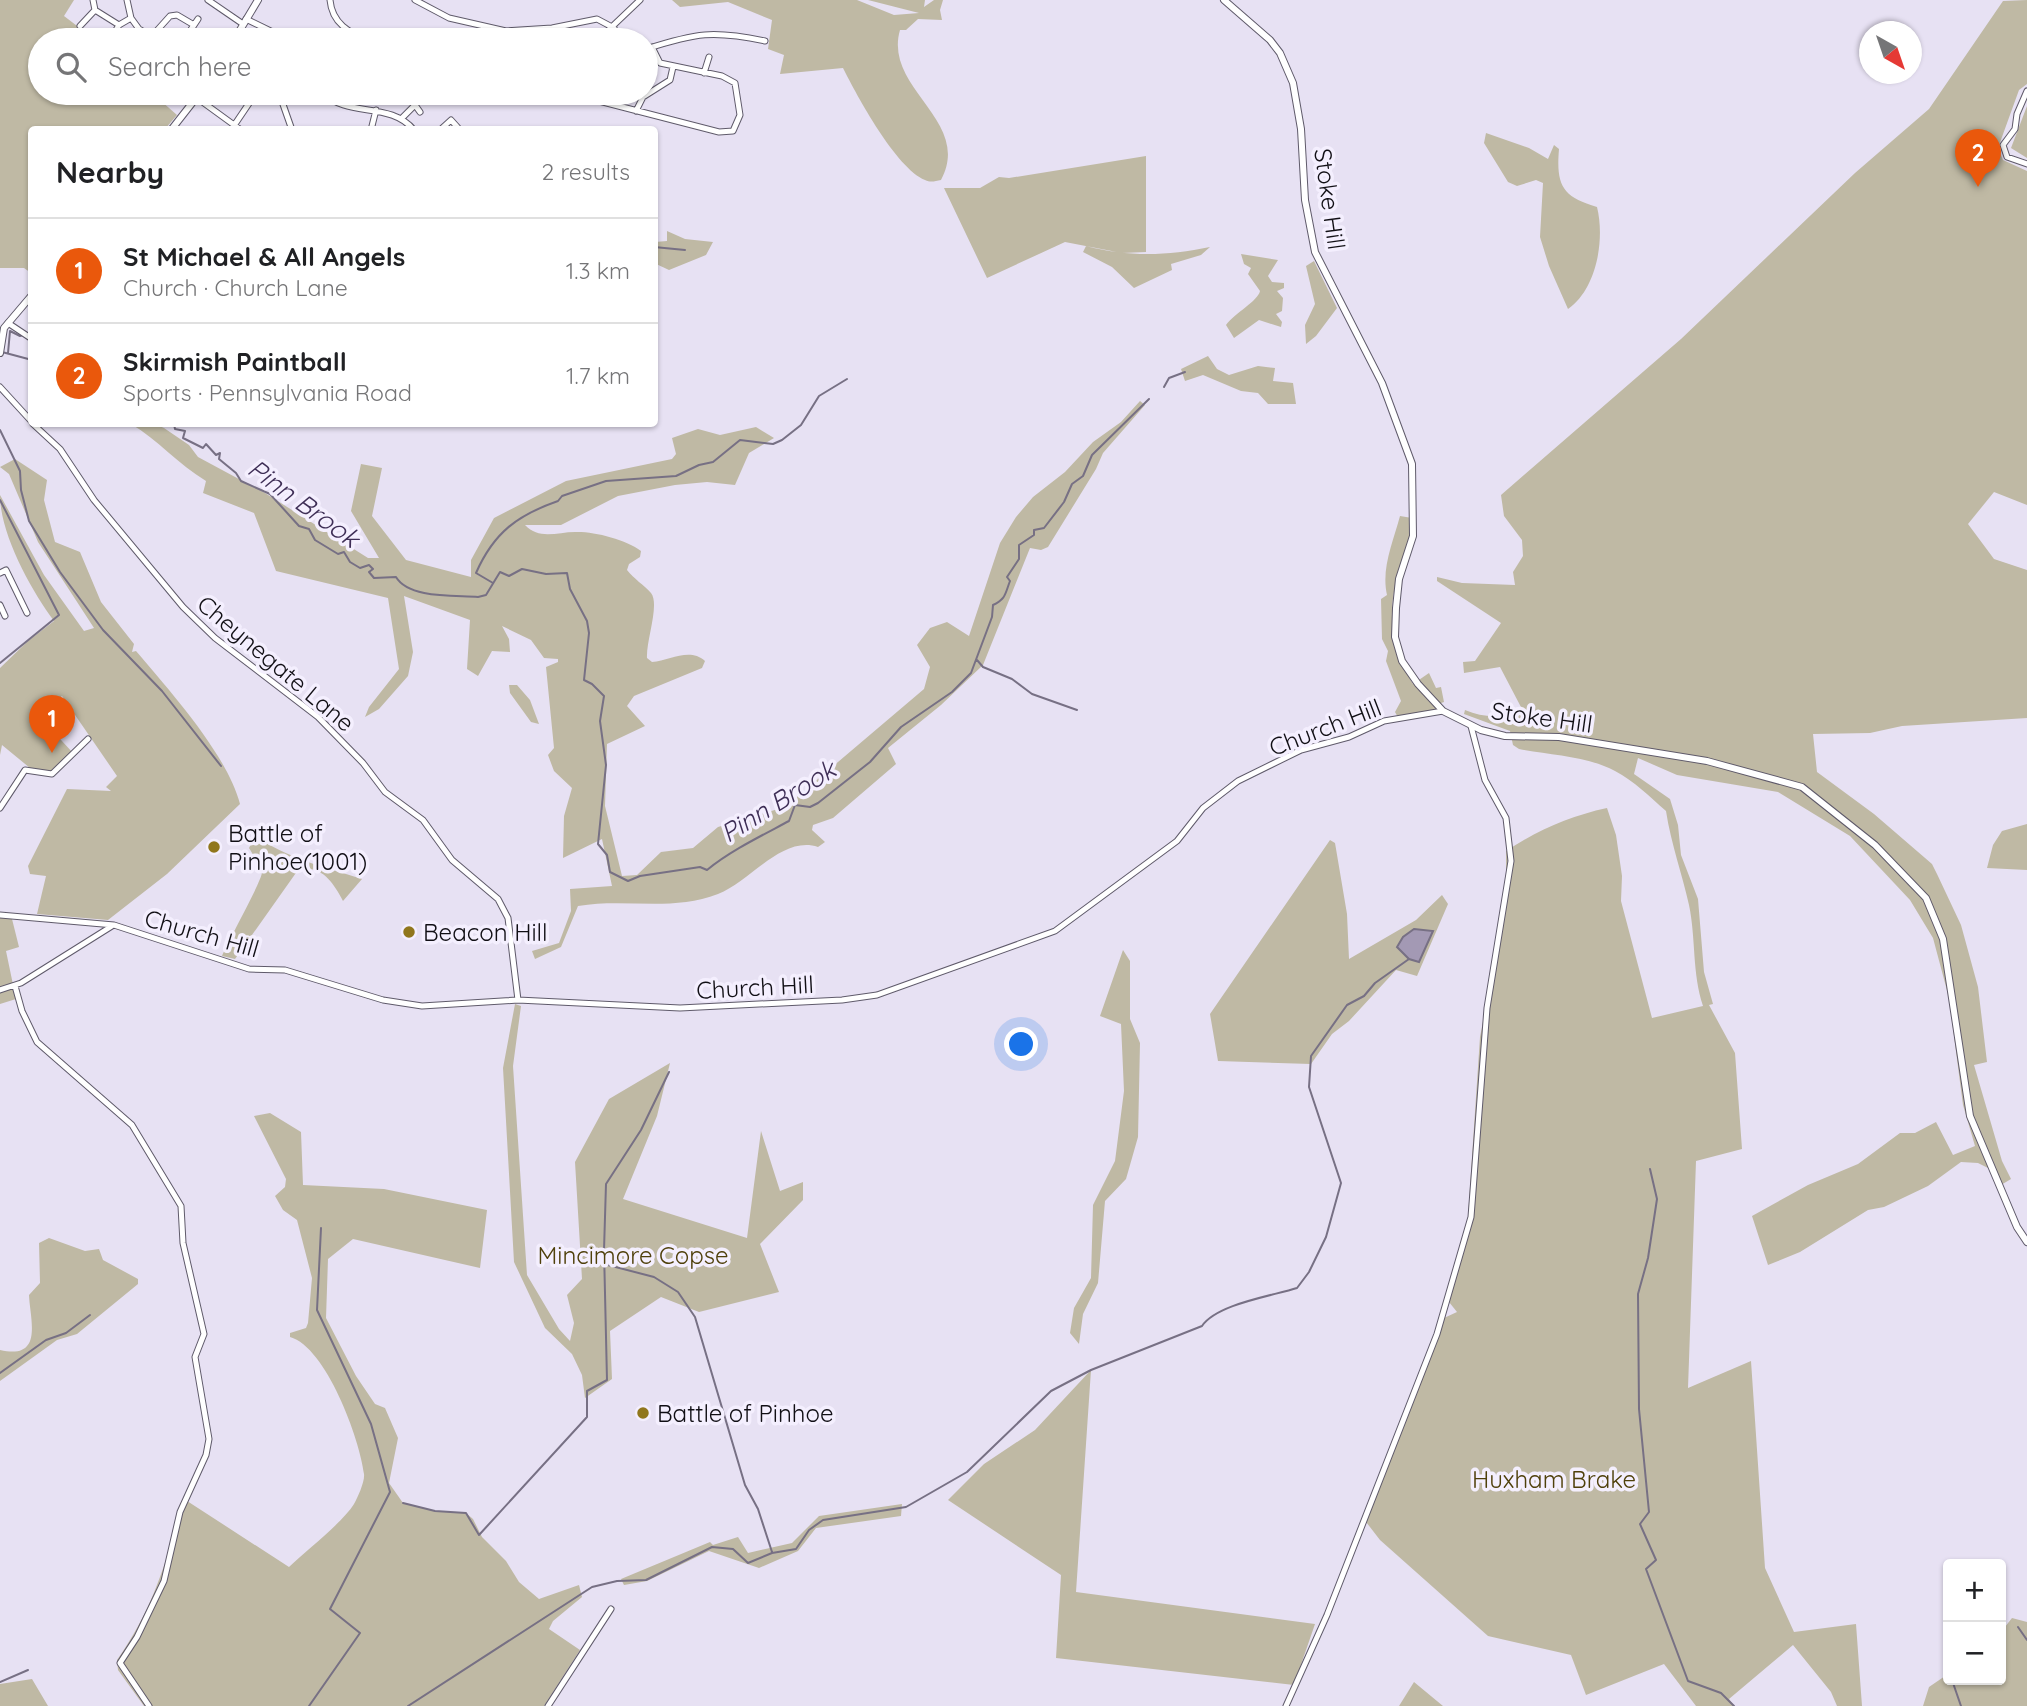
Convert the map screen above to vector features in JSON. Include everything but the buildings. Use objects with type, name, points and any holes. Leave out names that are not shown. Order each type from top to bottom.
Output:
[{"type":"street","points":[[93,0],[95,10],[119,25]]},
{"type":"street","points":[[127,0],[131,18],[138,28]]},
{"type":"street","points":[[208,0],[260,28]]},
{"type":"street","points":[[241,28],[258,0]]},
{"type":"street","points":[[330,0],[333,14],[345,28]]},
{"type":"street","points":[[415,0],[450,18],[493,28]]},
{"type":"street","points":[[540,28],[597,19],[614,28],[640,0]]},
{"type":"street","name":"Stoke Hill","points":[[1224,0],[1270,40],[1280,53],[1293,83],[1301,129],[1306,200],[1315,252],[1382,383],[1407,444],[1412,464],[1414,521],[1410,550],[1399,579],[1395,637],[1402,661],[1443,711],[1481,730],[1505,736],[1559,737],[1707,761],[1802,787],[1875,845],[1926,898],[1944,939],[1970,1116],[2017,1227],[2027,1242]]},
{"type":"street","points":[[80,26],[95,10]]},
{"type":"street","points":[[161,28],[170,16],[177,15],[196,22],[192,28]]},
{"type":"street","points":[[117,28],[131,18]]},
{"type":"street","points":[[658,46],[703,33],[727,33],[765,41]]},
{"type":"street","points":[[704,73],[709,57]]},
{"type":"street","points":[[613,105],[719,132],[732,132],[740,122],[736,85],[728,78],[658,62]]},
{"type":"street","points":[[658,88],[670,80],[673,67]]},
{"type":"street","points":[[2027,91],[2017,114],[2015,129],[2003,145],[2007,157],[2027,164]]},
{"type":"street","points":[[174,126],[190,105]]},
{"type":"street","points":[[209,105],[232,126]]},
{"type":"street","points":[[234,126],[248,105]]},
{"type":"street","points":[[283,105],[291,126]]},
{"type":"street","points":[[350,105],[402,118],[410,126]]},
{"type":"street","points":[[402,118],[412,105]]},
{"type":"street","points":[[415,105],[420,111]]},
{"type":"street","points":[[636,111],[639,105]]},
{"type":"street","points":[[371,126],[376,110]]},
{"type":"street","points":[[445,126],[457,115]]},
{"type":"street","points":[[452,120],[457,126]]},
{"type":"street","points":[[0,352],[2,334],[28,300]]},
{"type":"street","points":[[8,323],[27,336]]},
{"type":"street","name":"Cheynegate Lane","points":[[0,387],[28,418]]},
{"type":"street","name":"Cheynegate Lane","points":[[36,427],[61,449],[94,500],[183,607],[226,647],[318,717],[363,763],[385,792],[424,820],[452,860],[498,899],[509,918],[518,1000]]},
{"type":"street","points":[[0,573],[6,570],[27,613]]},
{"type":"street","points":[[0,605],[5,616]]},
{"type":"street","name":"Church Hill","points":[[0,915],[114,925],[249,969],[285,970],[403,1004],[422,1006],[518,1000],[680,1008],[821,1002],[877,995],[1055,931],[1177,841],[1219,795],[1284,757],[1349,737],[1384,721],[1443,711]]},
{"type":"street","points":[[1286,1706],[1327,1615],[1437,1334],[1471,1217],[1487,1008],[1511,861],[1506,818],[1485,780],[1476,736],[1470,724]]},
{"type":"street","points":[[1476,736],[1481,730]]},
{"type":"street","points":[[0,808],[25,770],[52,774],[89,739]]},
{"type":"street","points":[[0,990],[15,986],[114,925]]},
{"type":"street","points":[[15,986],[22,1011],[37,1042],[132,1125],[161,1177],[181,1206],[183,1243],[204,1334],[195,1357],[209,1439],[180,1512],[164,1581],[137,1637],[120,1663],[149,1706]]},
{"type":"street","points":[[548,1706],[611,1609]]},
{"type":"green space","points":[[0,0],[74,0],[64,16],[80,28],[28,28],[28,105],[166,105],[177,115],[168,126],[28,126],[28,271],[24,268],[0,268]]},
{"type":"green space","points":[[672,0],[857,0],[894,15],[919,13],[868,0],[925,0],[924,7],[934,0],[943,0],[940,10],[942,20],[918,19],[906,30],[900,30],[898,51],[904,70],[938,122],[946,140],[948,159],[941,180],[925,180],[902,161],[878,130],[843,68],[780,74],[784,55],[768,49],[772,20],[728,2],[680,7]]},
{"type":"green space","name":"Huxham Brake","points":[[2027,0],[2027,84],[2019,90],[1998,148],[2003,160],[2027,171],[2027,505],[1994,492],[1968,524],[1994,559],[2027,570],[2027,718],[1902,726],[1870,733],[1813,734],[1817,772],[1874,814],[1932,864],[1961,925],[1978,987],[1987,1062],[1974,1065],[2002,1161],[2011,1179],[2001,1185],[1996,1172],[1978,1163],[1961,1162],[1928,1186],[1884,1207],[1868,1210],[1800,1252],[1768,1265],[1752,1216],[1808,1185],[1858,1164],[1900,1133],[1915,1133],[1936,1122],[1953,1155],[1975,1146],[1963,1105],[1949,998],[1933,938],[1910,900],[1850,836],[1778,792],[1677,775],[1638,758],[1634,774],[1670,799],[1678,825],[1681,855],[1698,899],[1704,972],[1713,1004],[1709,1005],[1735,1053],[1742,1149],[1696,1161],[1688,1388],[1751,1361],[1765,1568],[1794,1632],[1856,1624],[1862,1706],[1837,1706],[1831,1692],[1793,1645],[1729,1699],[1734,1706],[1696,1706],[1664,1664],[1586,1695],[1571,1655],[1488,1636],[1380,1540],[1363,1518],[1444,1318],[1457,1312],[1449,1302],[1468,1217],[1480,1037],[1506,904],[1506,851],[1555,825],[1607,808],[1616,835],[1622,876],[1621,901],[1652,1018],[1703,1006],[1697,981],[1693,930],[1666,811],[1635,784],[1615,771],[1580,759],[1519,749],[1513,745],[1510,731],[1464,714],[1465,710],[1480,715],[1501,716],[1522,709],[1500,667],[1464,673],[1463,662],[1475,661],[1501,623],[1437,581],[1437,577],[1462,583],[1515,585],[1513,572],[1523,556],[1522,540],[1504,516],[1501,495],[1681,339],[1855,173],[1929,109],[2003,1]]},
{"type":"green space","points":[[2027,106],[2027,158],[2011,148]]},
{"type":"green space","points":[[1486,133],[1529,148],[1548,159],[1554,145],[1559,149],[1560,181],[1564,188],[1576,199],[1597,207],[1600,234],[1596,263],[1586,289],[1568,309],[1549,266],[1540,237],[1543,183],[1536,180],[1517,186],[1508,182],[1484,143]]},
{"type":"green space","points":[[1146,156],[1146,252],[1122,253],[1065,242],[987,278],[944,188],[980,188],[999,177],[1009,178]]},
{"type":"green space","points":[[667,231],[685,239],[713,242],[706,255],[669,270],[658,265],[658,242],[667,241]]},
{"type":"green space","points":[[1086,246],[1148,254],[1210,247],[1201,255],[1171,264],[1172,270],[1134,288],[1112,267],[1083,252]]},
{"type":"green space","points":[[1241,254],[1278,260],[1268,276],[1272,282],[1284,283],[1284,288],[1277,291],[1283,298],[1282,311],[1276,314],[1282,322],[1281,327],[1259,320],[1234,338],[1226,325],[1255,299],[1260,291],[1248,274],[1251,268],[1244,264]]},
{"type":"green space","points":[[1314,261],[1337,308],[1316,336],[1306,344],[1305,325],[1315,304],[1306,266]]},
{"type":"green space","points":[[1208,356],[1217,369],[1229,375],[1258,366],[1275,368],[1273,381],[1293,383],[1296,404],[1268,404],[1258,393],[1241,391],[1203,375],[1185,381],[1181,369]]},
{"type":"green space","points":[[1140,401],[1145,405],[1103,453],[1048,547],[1041,550],[1030,548],[983,665],[941,705],[888,748],[896,764],[833,818],[813,825],[812,830],[825,842],[818,847],[805,845],[779,853],[730,888],[701,899],[666,904],[613,903],[578,906],[561,947],[535,959],[532,951],[559,943],[571,911],[570,889],[612,886],[602,839],[563,858],[564,816],[572,788],[554,771],[548,755],[554,748],[546,667],[558,662],[558,659],[544,658],[531,640],[502,626],[509,639],[510,652],[492,651],[478,676],[467,669],[470,620],[404,596],[413,652],[408,676],[379,709],[365,717],[369,707],[399,669],[388,598],[276,571],[254,513],[203,493],[206,481],[135,427],[164,428],[189,445],[198,457],[265,493],[368,558],[379,558],[351,511],[361,464],[382,468],[372,516],[406,560],[471,577],[471,560],[494,518],[566,481],[672,459],[676,454],[672,438],[698,429],[720,435],[756,427],[774,438],[749,453],[735,485],[707,482],[675,485],[618,496],[561,525],[525,525],[543,534],[585,532],[602,535],[628,543],[641,551],[640,557],[629,564],[627,570],[653,598],[647,658],[652,662],[692,655],[705,661],[702,668],[634,696],[627,706],[645,726],[607,744],[605,806],[622,876],[637,875],[661,852],[693,848],[718,827],[785,807],[924,689],[930,667],[917,645],[930,628],[947,622],[969,636],[1000,543],[1016,517],[1033,497],[1065,472],[1093,442],[1121,422]]},
{"type":"green space","points":[[15,459],[47,480],[44,500],[55,542],[80,552],[101,602],[134,644],[132,652],[136,651],[196,723],[223,764],[240,804],[167,874],[108,920],[37,914],[46,876],[30,874],[28,866],[67,789],[111,791],[106,787],[117,776],[62,696],[39,716],[73,753],[52,774],[30,768],[2,745],[0,755],[0,668],[54,621],[18,561],[5,527],[0,495],[44,575],[84,631],[94,628],[38,542],[9,474],[0,467]]},
{"type":"green space","points":[[1400,516],[1412,518],[1392,604],[1396,645],[1413,684],[1429,673],[1436,688],[1441,687],[1444,702],[1438,704],[1439,713],[1400,721],[1395,712],[1401,701],[1386,661],[1388,651],[1382,639],[1381,599],[1387,595],[1387,565]]},
{"type":"green space","points":[[509,685],[517,685],[530,700],[539,724],[531,722],[510,693]]},
{"type":"green space","points":[[2027,824],[2027,870],[1987,868],[1993,845],[2002,831]]},
{"type":"green space","points":[[255,836],[293,856],[362,879],[343,901],[335,887],[320,872],[298,870],[235,959],[222,956],[261,877],[261,869],[249,848]]},
{"type":"green space","points":[[1330,840],[1335,843],[1347,914],[1349,959],[1416,920],[1442,895],[1448,904],[1417,976],[1396,970],[1349,1021],[1332,1034],[1311,1064],[1218,1061],[1210,1014]]},
{"type":"green space","points":[[0,917],[12,919],[19,947],[6,951],[16,999],[0,1004]]},
{"type":"green space","points":[[1123,950],[1130,961],[1130,1019],[1140,1043],[1138,1137],[1126,1179],[1105,1201],[1098,1283],[1083,1314],[1079,1344],[1070,1333],[1074,1308],[1091,1278],[1093,1205],[1115,1161],[1124,1091],[1121,1024],[1100,1016]]},
{"type":"green space","name":"Mincimore Copse","points":[[515,1004],[521,1006],[513,1066],[527,1275],[559,1329],[570,1341],[574,1323],[567,1295],[582,1279],[575,1162],[609,1099],[670,1063],[657,1116],[623,1199],[747,1238],[761,1131],[780,1191],[803,1182],[803,1200],[760,1244],[779,1292],[699,1312],[661,1297],[610,1331],[612,1379],[585,1398],[582,1375],[572,1354],[545,1328],[514,1262],[503,1068]]},
{"type":"green space","points":[[270,1113],[301,1132],[303,1185],[384,1189],[487,1210],[480,1268],[353,1239],[328,1259],[326,1318],[356,1376],[375,1404],[385,1408],[398,1438],[389,1483],[403,1503],[435,1511],[466,1513],[473,1519],[482,1537],[506,1561],[519,1582],[539,1599],[579,1585],[582,1597],[553,1621],[549,1629],[580,1650],[544,1706],[144,1706],[118,1670],[117,1660],[141,1621],[158,1582],[184,1499],[289,1567],[333,1528],[356,1501],[362,1485],[364,1474],[361,1458],[339,1396],[316,1358],[303,1344],[290,1337],[290,1333],[306,1328],[308,1323],[312,1278],[297,1220],[283,1210],[275,1196],[285,1187],[286,1179],[254,1116]]},
{"type":"green space","points":[[49,1238],[85,1251],[99,1249],[103,1260],[138,1279],[138,1284],[77,1334],[57,1340],[0,1381],[0,1350],[14,1352],[29,1344],[32,1326],[29,1295],[40,1283],[39,1243]]},
{"type":"green space","points":[[1091,1370],[1076,1592],[1315,1624],[1294,1685],[1056,1658],[1061,1575],[948,1500],[984,1464],[1035,1430]]},
{"type":"green space","points":[[902,1504],[901,1516],[816,1528],[798,1551],[759,1568],[709,1551],[647,1581],[624,1585],[621,1579],[710,1542],[713,1545],[738,1537],[748,1553],[792,1543],[819,1516]]},
{"type":"green space","points":[[2012,1618],[2027,1622],[2027,1706],[1923,1706],[1929,1687],[1943,1677],[1943,1685],[2006,1685],[2006,1626]]},
{"type":"green space","points":[[32,1679],[48,1706],[0,1706],[0,1684]]},
{"type":"green space","points":[[1414,1682],[1443,1706],[1399,1706]]},
{"type":"shaded area","points":[[1414,929],[1433,931],[1419,962],[1409,959],[1397,947],[1403,937]]},
{"type":"waterway","points":[[658,247],[685,250]]},
{"type":"waterway","points":[[8,353],[10,331],[20,336],[28,333]]},
{"type":"waterway","name":"Pinn Brook","points":[[2,352],[28,359]]},
{"type":"waterway","name":"Pinn Brook","points":[[1164,387],[1169,378],[1185,372]]},
{"type":"waterway","points":[[493,583],[476,573],[483,559],[499,536],[531,512],[558,501],[562,496],[606,481],[676,476],[699,465],[713,462],[740,440],[773,444],[801,425],[819,396],[847,379]]},
{"type":"waterway","name":"Pinn Brook","points":[[175,427],[185,431],[183,438],[203,448],[206,444],[216,455],[220,453],[219,459],[236,473],[241,481],[270,494],[299,526],[309,529],[315,540],[338,554],[344,552],[350,562],[360,568],[369,565],[373,569],[369,572],[374,578],[396,577],[402,584],[422,592],[478,597],[486,595],[500,572],[509,576],[522,569],[546,574],[567,573],[570,589],[587,621],[589,633],[584,680],[604,696],[600,721],[606,765],[598,844],[607,855],[610,872],[628,881],[640,876],[700,867],[707,870],[736,850],[789,821],[795,805],[810,807],[818,803],[870,762],[901,727],[952,692],[971,673],[992,617],[993,605],[1004,596],[1010,581],[1007,577],[1019,559],[1019,545],[1034,535],[1034,530],[1044,528],[1064,502],[1072,484],[1083,476],[1092,455],[1149,399]]},
{"type":"waterway","points":[[0,430],[20,471],[21,490],[29,521],[60,572],[103,630],[162,691],[221,766]]},
{"type":"waterway","points":[[0,500],[59,615],[0,663]]},
{"type":"waterway","points":[[977,660],[983,667],[1012,679],[1032,694],[1077,710]]},
{"type":"waterway","points":[[408,1706],[592,1587],[617,1581],[646,1580],[712,1547],[733,1549],[748,1563],[772,1553],[796,1549],[809,1530],[823,1520],[906,1507],[967,1472],[1051,1391],[1091,1370],[1202,1326],[1209,1318],[1232,1306],[1297,1288],[1309,1272],[1326,1237],[1341,1183],[1309,1087],[1311,1056],[1347,1005],[1364,996],[1375,983],[1409,959]]},
{"type":"waterway","points":[[403,1503],[435,1511],[466,1513],[479,1535],[587,1417],[587,1391],[607,1380],[604,1250],[606,1184],[641,1130],[669,1072]]},
{"type":"waterway","points":[[1650,1169],[1657,1199],[1648,1258],[1638,1294],[1639,1409],[1649,1512],[1640,1524],[1656,1560],[1646,1569],[1688,1681],[1721,1693],[1734,1706]]},
{"type":"waterway","points":[[309,1706],[360,1633],[330,1609],[390,1492],[371,1424],[317,1310],[321,1228]]},
{"type":"waterway","points":[[604,1264],[654,1277],[678,1292],[695,1317],[745,1485],[758,1509],[772,1552]]},
{"type":"waterway","points":[[0,1373],[46,1340],[66,1333],[90,1315]]},
{"type":"waterway","points":[[2018,1627],[2027,1640]]},
{"type":"waterway","points":[[0,1682],[28,1670]]},
{"type":"waterway","points":[[1954,1685],[1961,1706]]},
{"type":"place","name":"Skirmish Paintball","points":[[1978,187]]},
{"type":"place","name":"St Michael & All Angels","points":[[52,753]]},
{"type":"place","name":"Battle of Pinhoe(1001)","points":[[214,847]]},
{"type":"place","name":"Beacon Hill","points":[[409,932]]},
{"type":"place","name":"Battle of Pinhoe","points":[[643,1413]]}]
